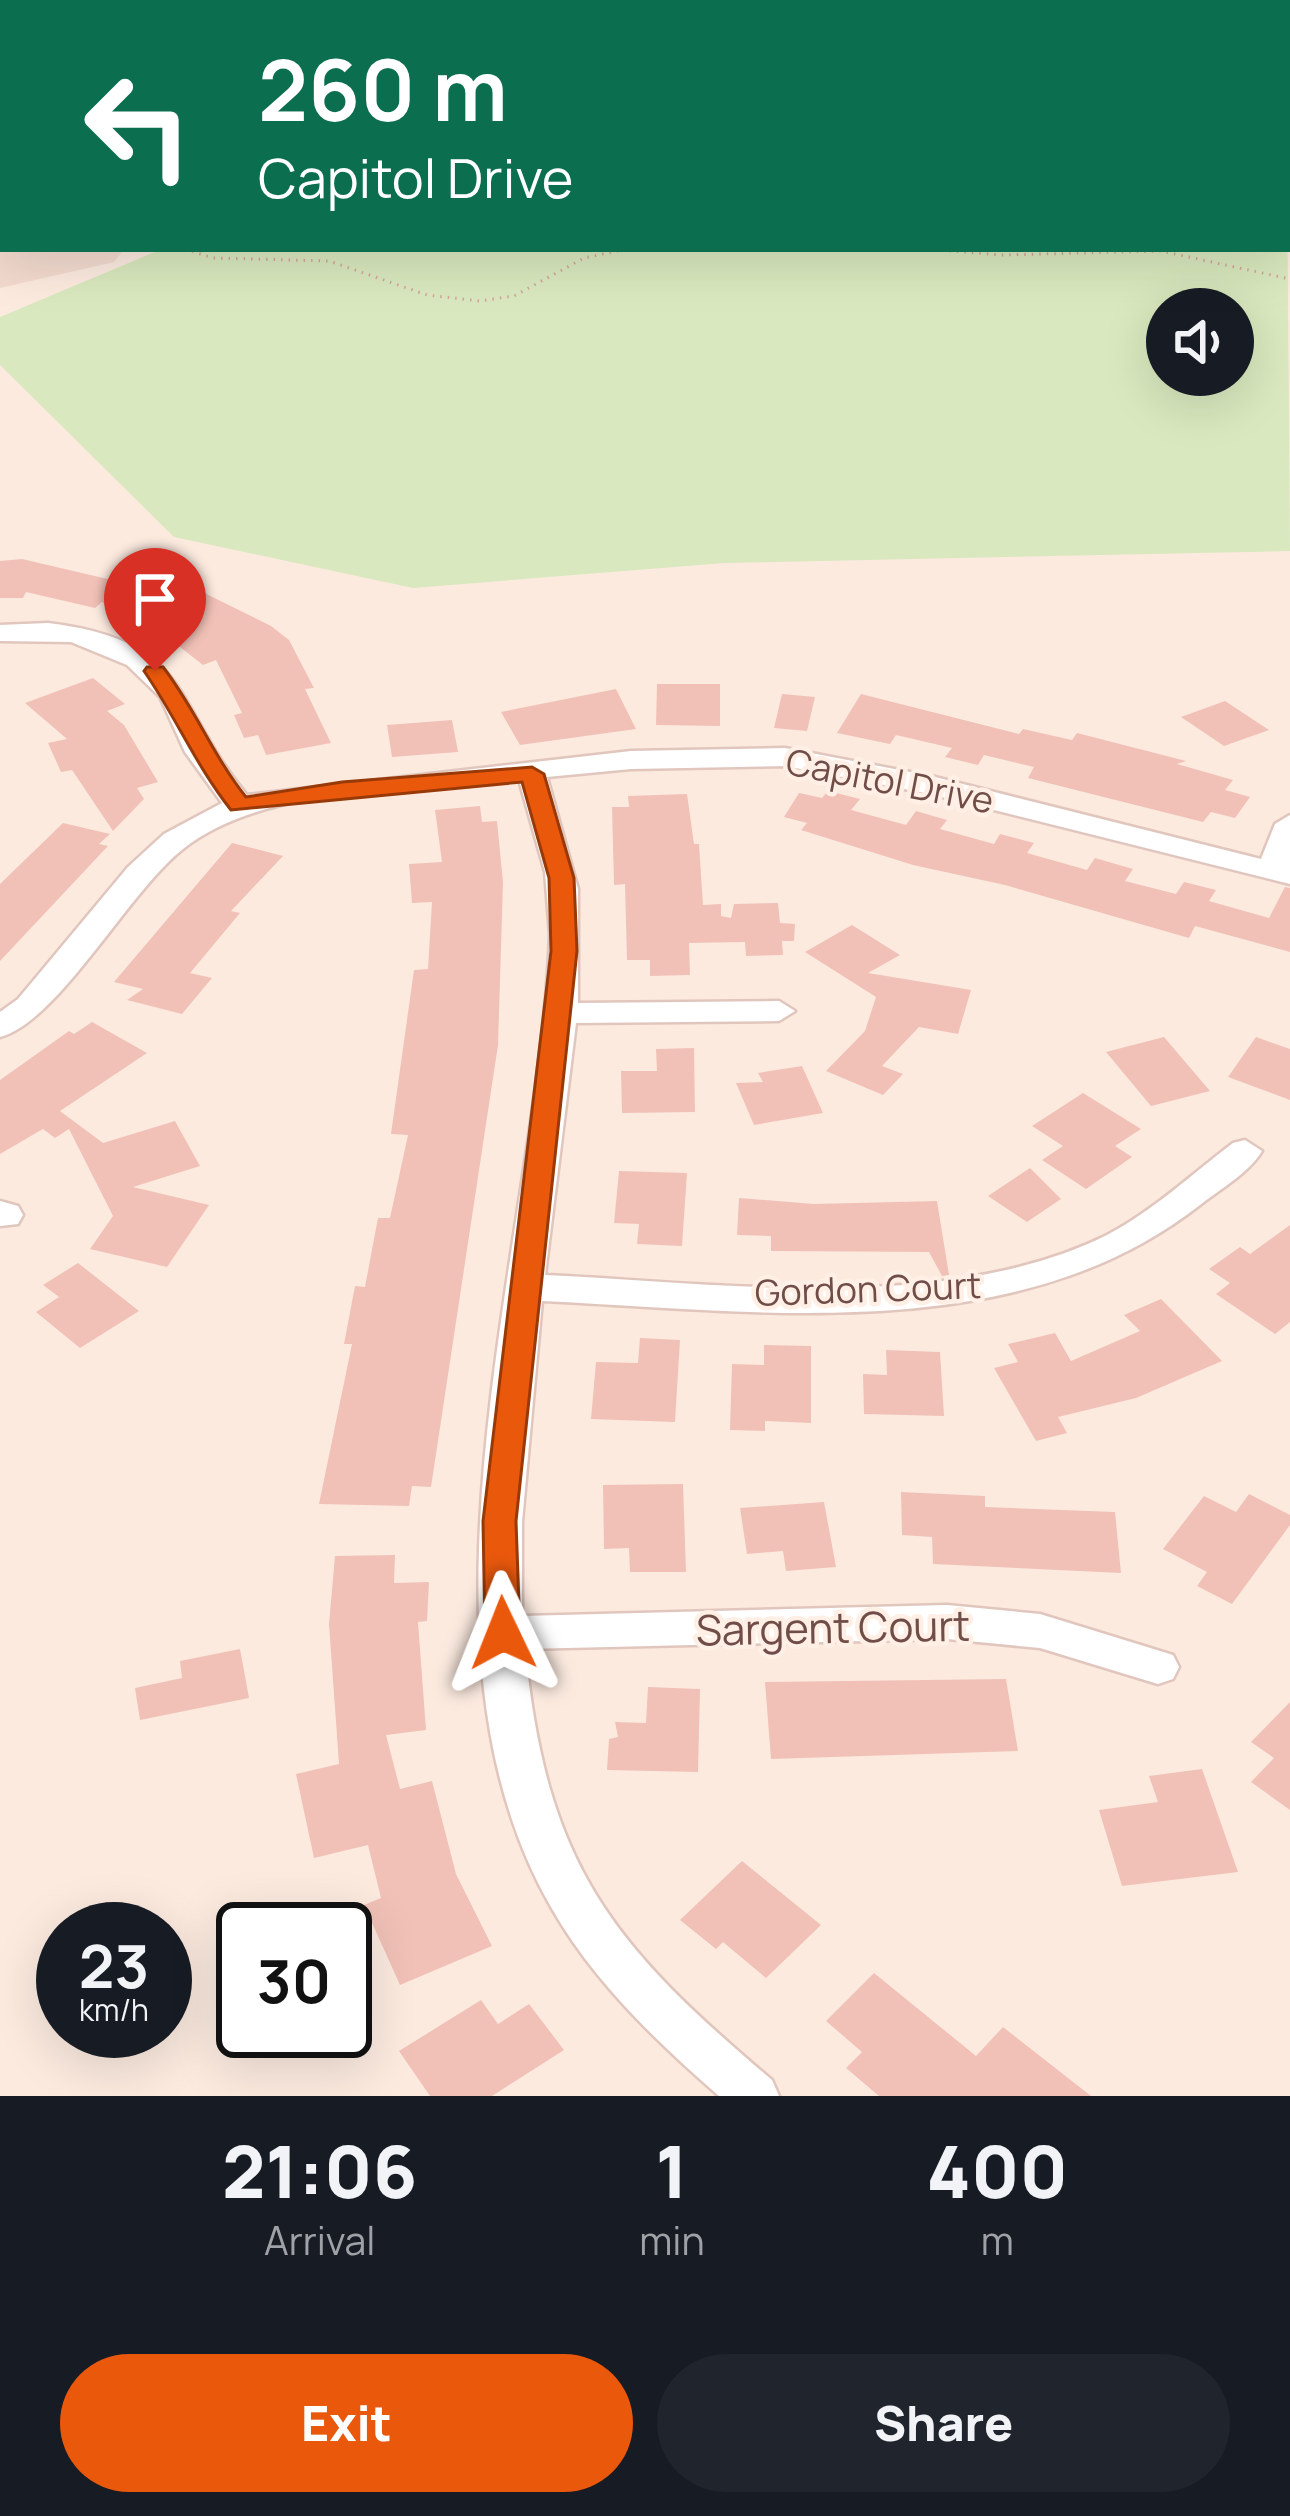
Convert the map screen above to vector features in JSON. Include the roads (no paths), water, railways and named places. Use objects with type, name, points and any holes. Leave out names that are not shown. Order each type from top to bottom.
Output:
[{"type":"street","points":[[0,633],[55,631],[83,637],[124,652],[155,671],[176,698],[208,765],[240,805]]},
{"type":"street","name":"Capitol Drive","points":[[0,1027],[29,1006],[139,873],[175,840],[240,805],[342,789],[532,774],[631,760],[785,757],[911,780],[1281,872]]},
{"type":"street","points":[[532,774],[565,908],[558,1013],[500,1521],[503,1633],[521,1771],[538,1834],[567,1892],[651,2000],[755,2096]]},
{"type":"street","points":[[1281,872],[1290,824]]},
{"type":"street","points":[[558,1013],[779,1011]]},
{"type":"street","name":"Gordon Court","points":[[525,1287],[900,1296],[987,1287],[1050,1272],[1119,1244],[1245,1151]]},
{"type":"street","name":"Sargent Court","points":[[503,1633],[947,1622],[1040,1631],[1158,1667]]}]
